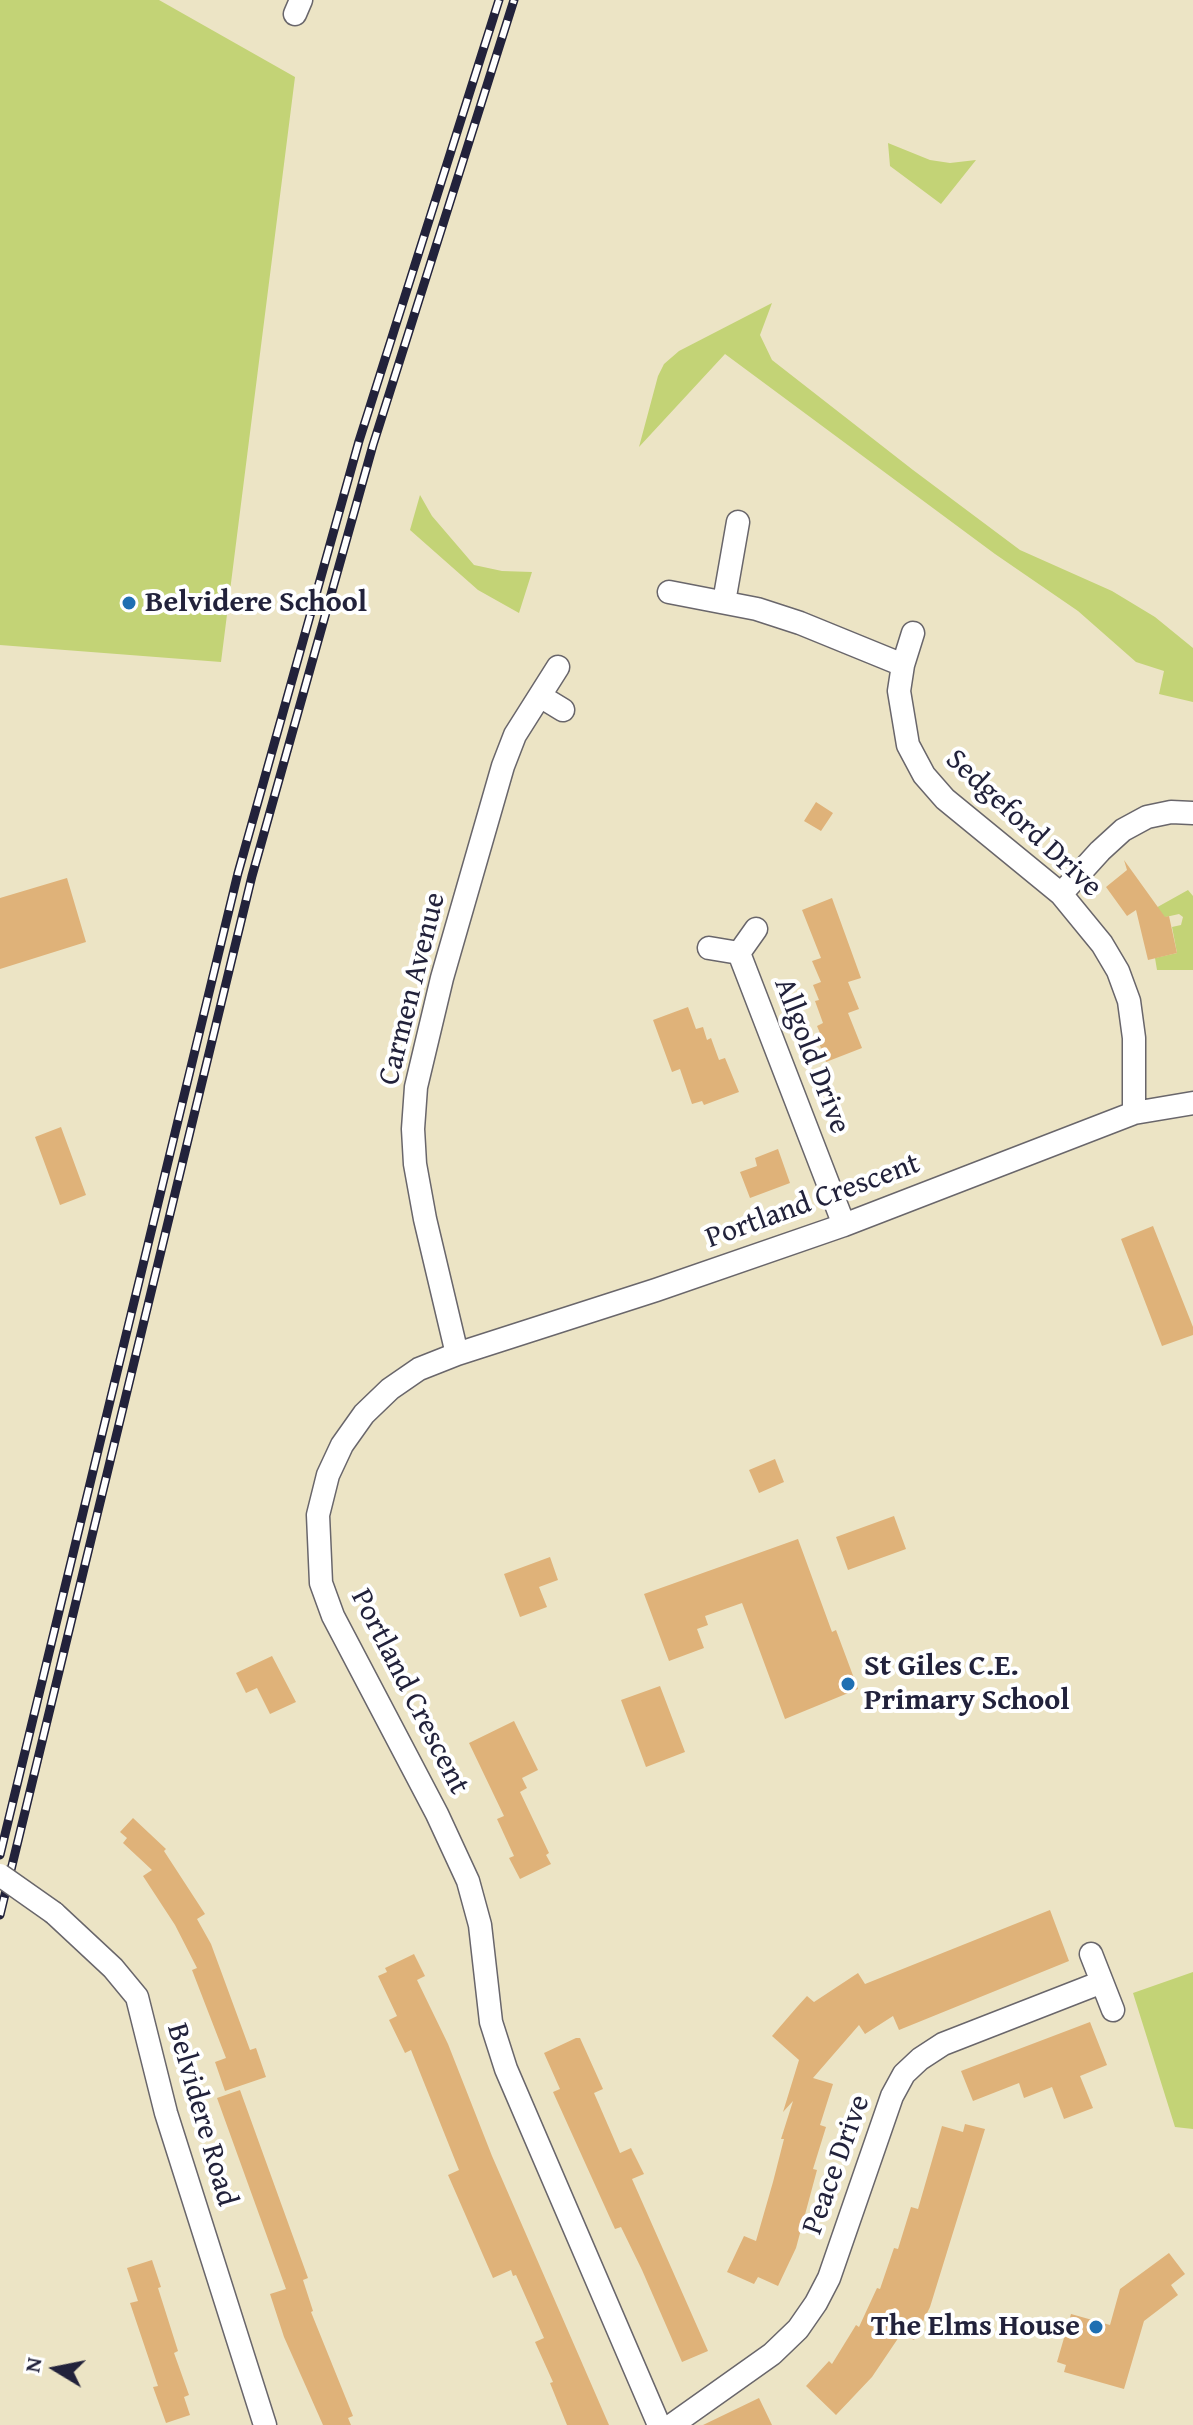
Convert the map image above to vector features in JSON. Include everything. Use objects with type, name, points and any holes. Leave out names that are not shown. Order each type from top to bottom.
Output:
[{"type":"street","points":[[724,602],[738,522]]},
{"type":"street","points":[[669,592],[757,609],[903,665]]},
{"type":"street","name":"Sedgeford Drive","points":[[913,633],[899,691],[908,745],[924,775],[945,799],[1061,894],[1102,944],[1118,971],[1129,1001],[1134,1038],[1134,1113]]},
{"type":"street","name":"Carmen Avenue","points":[[457,1354],[415,1164],[413,1129],[416,1087],[442,978],[503,766],[515,735],[558,667]]},
{"type":"street","points":[[540,696],[563,710]]},
{"type":"street","points":[[1061,894],[1123,830],[1147,817],[1171,812],[1193,813]]},
{"type":"street","name":"Allgold Drive","points":[[739,953],[756,929]]},
{"type":"street","name":"Allgold Drive","points":[[709,948],[739,953]]},
{"type":"street","name":"Allgold Drive","points":[[739,953],[844,1225]]},
{"type":"street","name":"Portland Crescent","points":[[659,2425],[506,2069],[491,2022],[480,1925],[468,1881],[437,1814],[333,1616],[321,1583],[318,1515],[328,1475],[342,1445],[364,1414],[390,1389],[419,1369],[844,1225],[1134,1113],[1193,1103]]},
{"type":"street","name":"Belvidere Road","points":[[0,1875],[54,1913],[113,1968],[137,1997],[166,2113],[265,2425]]},
{"type":"street","points":[[1091,1954],[1113,2010]]},
{"type":"street","name":"Peace Drive","points":[[672,2425],[772,2354],[798,2329],[816,2303],[829,2278],[892,2096],[904,2074],[943,2044],[1102,1982]]},
{"type":"green space","points":[[0,0],[159,0],[295,77],[221,662],[0,645]]},
{"type":"green space","points":[[888,143],[930,160],[950,163],[976,160],[941,204],[890,166]]},
{"type":"green space","points":[[772,303],[760,335],[772,360],[1020,550],[1112,591],[1155,617],[1193,648],[1193,702],[1159,694],[1164,671],[1136,662],[1078,611],[995,554],[725,354],[639,447],[664,364],[679,351]]},
{"type":"green space","points":[[420,495],[432,516],[474,565],[502,571],[532,572],[519,613],[478,590],[410,530]]},
{"type":"green space","points":[[1188,890],[1193,896],[1193,970],[1157,970],[1155,958],[1177,953],[1172,927],[1181,925],[1183,917],[1179,914],[1148,921],[1145,914]]},
{"type":"green space","points":[[1193,1972],[1193,2129],[1175,2127],[1133,1993]]},
{"type":"building","points":[[816,802],[833,813],[821,831],[804,821]]},
{"type":"building","points":[[1124,860],[1165,917],[1169,916],[1177,953],[1148,960],[1136,910],[1127,916],[1106,887],[1127,870]]},
{"type":"building","points":[[67,878],[86,942],[0,969],[0,898]]},
{"type":"building","points":[[832,898],[861,978],[848,982],[859,1009],[848,1013],[862,1048],[826,1062],[818,1040],[822,1038],[817,1026],[823,1023],[813,985],[821,982],[812,961],[821,958],[802,910]]},
{"type":"building","points":[[688,1007],[696,1029],[703,1027],[719,1060],[725,1058],[739,1092],[704,1105],[702,1101],[692,1104],[680,1069],[672,1072],[653,1020]]},
{"type":"building","points":[[61,1127],[86,1195],[60,1205],[35,1137]]},
{"type":"building","points":[[778,1149],[790,1183],[750,1198],[740,1172],[757,1166],[755,1158]]},
{"type":"building","points":[[1153,1226],[1193,1327],[1193,1335],[1162,1346],[1121,1239]]},
{"type":"building","points":[[775,1459],[784,1482],[759,1493],[749,1470]]},
{"type":"building","points":[[894,1516],[906,1549],[848,1570],[836,1537]]},
{"type":"building","points":[[798,1539],[832,1632],[836,1630],[858,1689],[785,1719],[742,1603],[705,1616],[708,1625],[697,1629],[704,1648],[669,1661],[644,1594]]},
{"type":"building","points":[[550,1557],[558,1580],[539,1587],[547,1607],[520,1617],[504,1574]]},
{"type":"building","points":[[272,1656],[296,1702],[270,1714],[257,1688],[246,1693],[236,1673]]},
{"type":"building","points":[[660,1686],[685,1752],[646,1767],[621,1700]]},
{"type":"building","points":[[514,1721],[538,1770],[522,1778],[527,1788],[520,1792],[549,1853],[546,1855],[551,1864],[520,1879],[509,1858],[514,1856],[497,1819],[504,1816],[469,1743]]},
{"type":"building","points":[[133,1818],[166,1849],[164,1851],[205,1914],[197,1919],[211,1944],[250,2050],[256,2048],[266,2077],[225,2091],[215,2062],[226,2058],[192,1970],[197,1968],[175,1925],[143,1876],[152,1870],[123,1843],[127,1838],[120,1832]]},
{"type":"building","points":[[1050,1910],[1069,1961],[899,2030],[893,2016],[865,2034],[859,2025],[813,2078],[833,2084],[820,2125],[826,2127],[813,2169],[817,2170],[796,2248],[778,2286],[758,2277],[754,2284],[727,2272],[744,2236],[756,2241],[773,2182],[784,2139],[781,2139],[793,2101],[783,2112],[799,2060],[772,2036],[797,2007],[807,1996],[814,2002],[858,1973],[865,1984]]},
{"type":"building","points":[[414,1954],[425,1976],[417,1980],[448,2044],[492,2156],[609,2425],[567,2425],[550,2383],[553,2382],[535,2342],[544,2338],[516,2275],[513,2276],[511,2270],[493,2278],[448,2175],[459,2170],[411,2050],[405,2053],[389,2020],[397,2016],[378,1976],[387,1972],[385,1968]]},
{"type":"building","points":[[1090,2022],[1107,2065],[1080,2076],[1093,2108],[1064,2119],[1052,2087],[1024,2098],[1019,2083],[973,2101],[961,2071]]},
{"type":"building","points":[[580,2038],[603,2089],[594,2093],[620,2153],[631,2148],[644,2174],[632,2179],[708,2351],[682,2362],[642,2270],[621,2227],[615,2229],[553,2092],[560,2089],[544,2053]]},
{"type":"building","points":[[240,2090],[308,2278],[303,2280],[311,2312],[353,2416],[348,2418],[351,2425],[323,2425],[284,2337],[270,2294],[286,2289],[217,2098]]},
{"type":"building","points":[[965,2124],[985,2129],[930,2307],[914,2340],[901,2334],[872,2377],[836,2415],[806,2386],[829,2361],[832,2364],[856,2325],[859,2327],[877,2288],[880,2289],[894,2248],[898,2249],[911,2207],[918,2209],[942,2126],[963,2132]]},
{"type":"building","name":"The Elms House","points":[[1169,2253],[1185,2274],[1171,2285],[1178,2295],[1144,2321],[1124,2389],[1064,2372],[1066,2365],[1057,2362],[1071,2314],[1110,2325],[1120,2289]]},
{"type":"building","points":[[152,2260],[178,2351],[174,2353],[189,2395],[184,2397],[190,2415],[166,2423],[153,2387],[158,2386],[130,2303],[138,2301],[127,2268]]},
{"type":"building","points":[[759,2398],[772,2425],[703,2425]]},
{"type":"railway","points":[[0,1855],[238,873],[359,441],[499,0]]},
{"type":"railway","points":[[0,1915],[252,876],[373,445],[514,0]]},
{"type":"place","name":"Belvidere School","points":[[129,603]]},
{"type":"place","name":"St Giles C.E. Primary School","points":[[848,1684]]},
{"type":"place","name":"The Elms House","points":[[1096,2327]]}]
